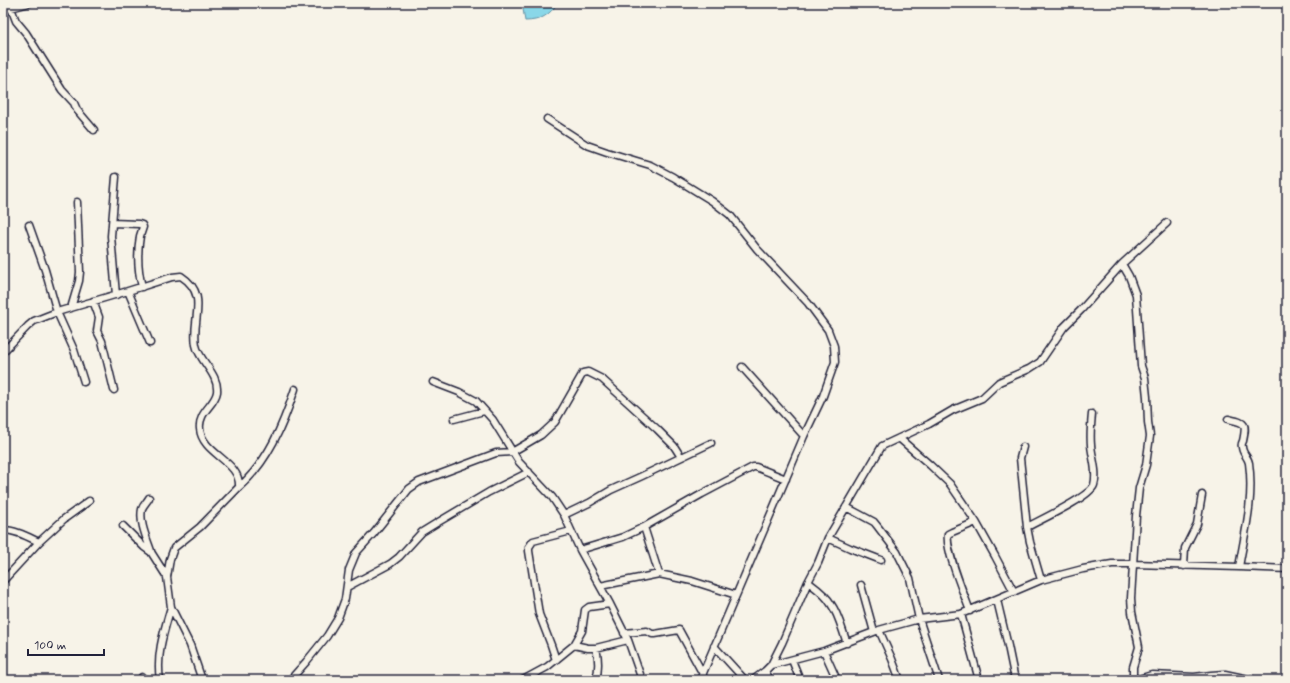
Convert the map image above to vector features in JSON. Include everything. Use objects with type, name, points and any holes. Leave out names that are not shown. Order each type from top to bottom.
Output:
[{"type":"street","points":[[3,9],[29,3]]},
{"type":"street","points":[[11,8],[16,20],[26,33],[62,90],[74,103],[77,110],[94,130]]},
{"type":"street","points":[[547,119],[588,145],[650,165],[673,177],[712,201],[730,215],[757,249],[808,303],[828,330],[834,346],[835,362],[823,396],[804,436],[701,677]]},
{"type":"street","points":[[116,177],[111,236],[116,295]]},
{"type":"street","points":[[71,308],[79,281],[80,272],[77,202]]},
{"type":"street","points":[[753,680],[771,665],[828,538],[880,448],[884,444],[929,424],[953,410],[982,398],[999,382],[1029,369],[1040,362],[1064,327],[1122,264],[1167,222]]},
{"type":"street","points":[[112,223],[139,224],[143,227],[140,237],[139,253],[139,272],[142,287]]},
{"type":"street","points":[[29,225],[45,270],[57,312],[74,350],[84,382]]},
{"type":"street","points":[[1122,264],[1129,276],[1136,295],[1141,366],[1145,378],[1150,436],[1146,465],[1139,488],[1132,564],[1132,612],[1139,647],[1133,667],[1134,680],[1152,675],[1194,678],[1225,674],[1252,680]]},
{"type":"street","points":[[3,352],[34,321],[57,312],[172,277],[181,276],[187,280],[194,289],[198,298],[195,338],[196,347],[210,370],[217,390],[216,396],[203,414],[200,422],[200,431],[204,440],[214,452],[237,474],[240,481],[239,487]]},
{"type":"street","points":[[128,291],[150,343]]},
{"type":"street","points":[[93,301],[99,317],[97,330],[102,341],[114,390]]},
{"type":"street","points":[[742,367],[804,436]]},
{"type":"street","points":[[290,680],[327,636],[338,618],[345,598],[349,570],[356,553],[374,533],[408,489],[419,482],[496,453],[512,452],[541,435],[554,422],[583,373],[585,372],[595,375],[602,379],[657,429],[674,446],[681,457]]},
{"type":"street","points":[[433,382],[459,392],[476,401],[493,420],[512,452],[552,497],[564,515],[580,550],[628,640],[642,680]]},
{"type":"street","points":[[202,680],[190,645],[171,607],[167,577],[170,560],[174,548],[200,527],[239,487],[249,479],[260,466],[287,414],[295,389]]},
{"type":"street","points":[[454,419],[484,411]]},
{"type":"street","points":[[1027,527],[1077,500],[1092,490],[1095,468],[1091,446],[1092,414]]},
{"type":"street","points":[[1228,419],[1242,422],[1244,424],[1245,428],[1242,447],[1249,464],[1251,489],[1249,513],[1239,567]]},
{"type":"street","points":[[899,438],[950,484],[976,522],[1014,592]]},
{"type":"street","points":[[564,515],[611,490],[711,442]]},
{"type":"street","points":[[1023,446],[1020,458],[1027,527],[1041,580]]},
{"type":"street","points":[[580,550],[623,537],[644,527],[753,467],[786,479]]},
{"type":"street","points":[[347,587],[400,557],[422,532],[489,492],[529,472]]},
{"type":"street","points":[[1184,566],[1185,548],[1197,524],[1202,495]]},
{"type":"street","points":[[149,498],[142,510],[142,520],[151,552],[167,577]]},
{"type":"street","points":[[3,581],[39,542],[64,519],[89,501]]},
{"type":"street","points":[[846,507],[874,522],[897,552],[910,578],[919,619],[939,680]]},
{"type":"street","points":[[970,611],[952,561],[947,539],[948,534],[976,522]]},
{"type":"street","points":[[123,526],[151,552]]},
{"type":"street","points":[[644,527],[659,574]]},
{"type":"street","points":[[3,530],[24,535],[39,542]]},
{"type":"street","points":[[556,660],[539,614],[529,547],[533,541],[571,531]]},
{"type":"street","points":[[828,538],[880,560]]},
{"type":"street","points":[[771,665],[847,643],[877,631],[919,619],[961,614],[1041,580],[1083,569],[1112,564],[1132,564],[1287,569]]},
{"type":"street","points":[[600,586],[659,574],[692,581],[736,595]]},
{"type":"street","points":[[808,582],[831,603],[847,643]]},
{"type":"street","points":[[861,584],[877,631],[892,659],[900,680]]},
{"type":"street","points":[[996,600],[1015,680]]},
{"type":"street","points":[[523,680],[547,667],[574,645],[582,632],[585,610],[589,607],[610,604]]},
{"type":"street","points":[[160,680],[160,646],[171,607]]},
{"type":"street","points":[[961,614],[979,680]]},
{"type":"street","points":[[624,633],[647,631],[655,634],[679,630],[701,677]]},
{"type":"street","points":[[574,645],[596,648],[628,640]]},
{"type":"street","points":[[714,646],[745,680]]},
{"type":"street","points":[[596,648],[599,659],[596,680]]},
{"type":"street","points":[[824,650],[837,680]]},
{"type":"street","points":[[792,660],[800,680]]},
{"type":"street","points":[[765,671],[770,680]]},
{"type":"water","points":[[522,3],[558,3],[544,16],[536,20],[525,21]]}]
